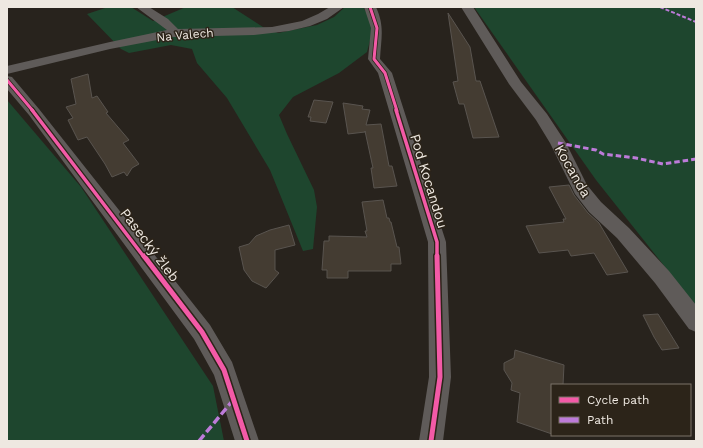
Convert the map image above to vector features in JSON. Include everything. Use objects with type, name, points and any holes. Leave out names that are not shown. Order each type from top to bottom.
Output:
[{"type":"street","points":[[142,7],[172,27],[175,33]]},
{"type":"street","points":[[312,7],[327,15]]},
{"type":"street","name":"Na Valech","points":[[7,70],[117,44],[175,33],[247,32],[304,25],[327,15],[338,7]]},
{"type":"street","name":"Pod Kocandou","points":[[370,7],[375,16],[378,30],[374,59],[382,67],[385,73],[437,242],[440,377],[431,441]]},
{"type":"street","name":"Kocanda","points":[[467,7],[516,84],[542,117],[582,189],[595,207],[623,233],[662,277],[696,322]]},
{"type":"street","name":"Pasecký žleb","points":[[7,80],[25,100],[202,332],[224,370],[247,441]]},
{"type":"green space","points":[[108,7],[131,7],[153,21],[186,7],[232,7],[263,27],[278,33],[317,25],[334,17],[345,7],[363,7],[374,25],[367,52],[339,73],[293,97],[279,115],[314,190],[317,207],[313,249],[303,251],[270,170],[227,98],[197,63],[192,49],[171,45],[129,53],[121,49],[87,14]]},
{"type":"green space","points":[[474,7],[696,7],[696,306],[596,180]]},
{"type":"green space","points":[[7,100],[81,187],[213,386],[224,441],[7,441]]},
{"type":"building","points":[[448,13],[470,47],[476,81],[480,81],[499,137],[473,138],[464,104],[459,104],[453,82],[458,81]]},
{"type":"building","points":[[88,74],[92,98],[97,96],[108,112],[106,113],[129,140],[123,143],[139,164],[132,168],[127,176],[124,172],[112,177],[87,137],[78,140],[68,120],[73,118],[66,107],[76,104],[71,79]]},
{"type":"building","points":[[314,100],[333,102],[326,123],[310,121],[311,117],[308,117]]},
{"type":"building","points":[[343,103],[363,106],[362,109],[370,110],[366,125],[381,124],[389,166],[392,166],[397,186],[374,188],[371,168],[373,168],[365,131],[348,134]]},
{"type":"building","points":[[569,185],[574,195],[588,213],[599,223],[628,272],[607,275],[594,253],[571,256],[568,250],[539,253],[526,226],[564,222],[563,219],[566,219],[549,187]]},
{"type":"building","points":[[383,200],[387,218],[389,218],[391,222],[397,247],[399,247],[401,264],[391,264],[391,271],[348,271],[348,278],[327,278],[327,270],[322,270],[324,241],[329,241],[329,236],[367,237],[362,202]]},
{"type":"building","points":[[289,225],[295,245],[275,250],[275,270],[279,273],[266,288],[252,281],[244,270],[239,247],[249,244],[256,236],[270,230]]},
{"type":"building","points":[[658,314],[679,348],[662,350],[643,315]]},
{"type":"building","points":[[515,350],[564,365],[563,384],[551,384],[551,434],[517,422],[520,393],[511,390],[512,383],[504,370],[504,363],[514,358]]},
{"type":"marked path","points":[[660,7],[696,22]]},
{"type":"marked path","points":[[558,143],[596,150],[603,154],[636,158],[663,164],[696,159]]},
{"type":"marked path","points":[[199,441],[234,399]]},
{"type":"cycle path","points":[[370,7],[374,15],[377,28],[374,59],[385,73],[437,242],[440,377],[431,441]]},
{"type":"cycle path","points":[[7,80],[34,112],[202,332],[224,370],[247,441]]}]
